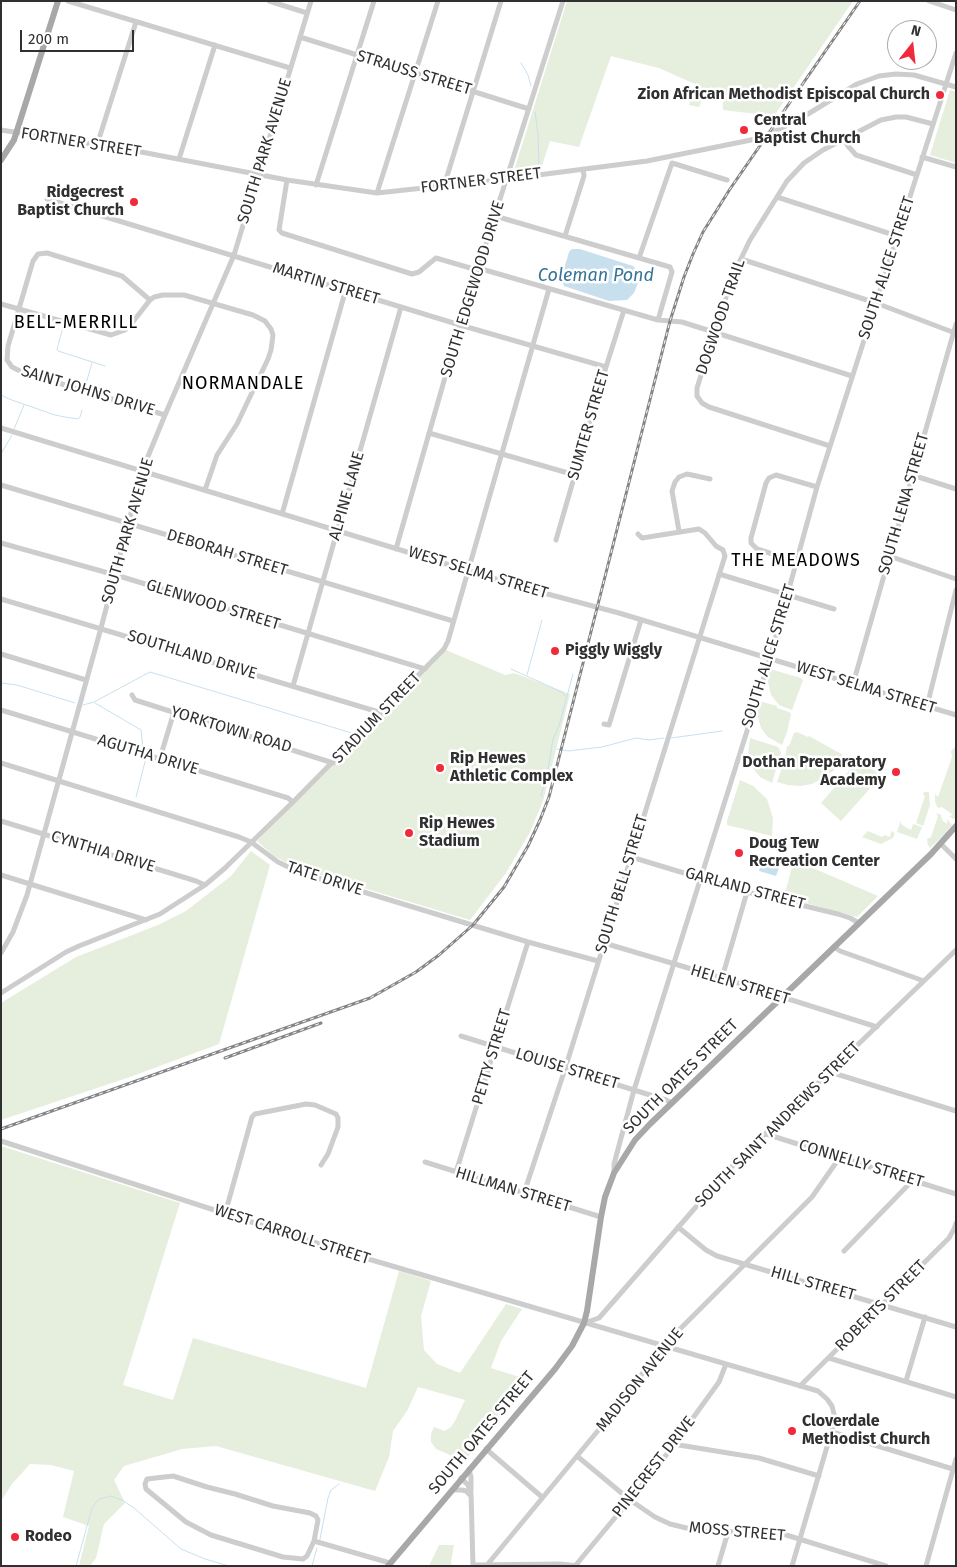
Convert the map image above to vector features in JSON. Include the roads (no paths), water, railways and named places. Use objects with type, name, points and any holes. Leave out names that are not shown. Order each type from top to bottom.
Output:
[{"type":"main road","points":[[1,160],[10,147],[16,132],[58,1]]},
{"type":"main road","name":"SOUTH OATES STREET","points":[[389,1565],[568,1353],[584,1323],[606,1197],[614,1173],[635,1140],[941,844],[956,826]]},
{"type":"street","points":[[68,1],[290,68]]},
{"type":"street","points":[[269,1],[307,13]]},
{"type":"street","name":"SOUTH PARK AVENUE","points":[[1,953],[17,922],[30,884],[101,628],[142,471],[234,255],[311,1]]},
{"type":"street","points":[[316,185],[374,1]]},
{"type":"street","points":[[377,193],[438,1]]},
{"type":"street","points":[[444,186],[501,1]]},
{"type":"street","name":"SOUTH EDGEWOOD DRIVE","points":[[396,549],[460,324],[564,1]]},
{"type":"street","points":[[929,1],[956,10]]},
{"type":"street","points":[[97,145],[136,22]]},
{"type":"street","name":"STRAUSS STREET","points":[[300,37],[529,109]]},
{"type":"street","points":[[179,159],[215,45]]},
{"type":"street","name":"SOUTH ALICE STREET","points":[[614,1173],[614,1164],[634,1090],[770,658],[830,446],[956,53]]},
{"type":"street","name":"FORTNER STREET","points":[[1,130],[179,159],[286,180],[377,193],[671,160],[772,133],[808,114],[857,84],[871,78],[905,74],[923,76],[956,87]]},
{"type":"street","name":"DOGWOOD TRAIL","points":[[830,446],[709,408],[702,403],[697,396],[697,388],[714,332],[741,259],[759,225],[787,181],[804,162],[874,123],[888,118],[906,117],[933,124]]},
{"type":"street","points":[[844,139],[856,155],[917,175]]},
{"type":"street","points":[[922,157],[956,167]]},
{"type":"street","points":[[639,258],[671,160],[727,180]]},
{"type":"street","points":[[565,236],[584,176],[583,169]]},
{"type":"street","points":[[286,180],[279,230],[282,233],[412,274],[419,272],[436,258],[658,320],[682,322],[852,376]]},
{"type":"street","points":[[778,197],[897,236]]},
{"type":"street","name":"MARTIN STREET","points":[[48,199],[401,307],[606,367]]},
{"type":"street","points":[[495,216],[669,266],[671,269],[658,320]]},
{"type":"street","name":"SAINT JOHNS DRIVE","points":[[150,300],[122,276],[43,253],[38,254],[34,258],[19,309],[7,351],[7,360],[16,369],[165,415]]},
{"type":"street","points":[[741,259],[876,303],[955,332]]},
{"type":"street","points":[[282,514],[346,289]]},
{"type":"street","name":"STADIUM STREET","points":[[1,993],[79,946],[147,920],[172,907],[205,885],[294,802],[445,647],[549,289]]},
{"type":"street","points":[[1,304],[111,335],[121,332],[128,327],[150,300],[163,295],[180,294],[262,319],[271,329],[273,340],[268,359],[242,415],[217,455],[205,490]]},
{"type":"street","name":"ALPINE LANE","points":[[293,686],[401,307]]},
{"type":"street","name":"SUMTER STREET","points":[[556,540],[624,310]]},
{"type":"street","name":"SOUTH LENA STREET","points":[[853,684],[956,324]]},
{"type":"street","name":"WEST SELMA STREET","points":[[1,428],[468,571],[699,637],[956,715]]},
{"type":"street","points":[[429,433],[575,475]]},
{"type":"street","points":[[638,534],[642,538],[679,532],[672,491],[675,482],[680,476],[687,474],[710,479]]},
{"type":"street","points":[[797,562],[759,550],[751,543],[766,483],[770,477],[776,475],[818,487]]},
{"type":"street","points":[[912,475],[956,490]]},
{"type":"street","name":"DEBORAH STREET","points":[[1,486],[453,620]]},
{"type":"street","name":"SOUTH BELL STREET","points":[[524,1193],[725,556],[723,550],[716,546],[702,530],[696,529],[679,532]]},
{"type":"street","name":"GLENWOOD STREET","points":[[1,543],[114,575],[425,669]]},
{"type":"street","points":[[889,556],[956,579]]},
{"type":"street","points":[[719,574],[834,609]]},
{"type":"street","points":[[927,706],[956,590]]},
{"type":"street","name":"SOUTHLAND DRIVE","points":[[1,599],[382,713]]},
{"type":"street","points":[[604,724],[609,725],[641,620]]},
{"type":"street","points":[[1,654],[86,680]]},
{"type":"street","name":"YORKTOWN ROAD","points":[[132,695],[135,700],[333,763]]},
{"type":"street","name":"AGUTHA DRIVE","points":[[1,710],[288,798],[294,802]]},
{"type":"street","points":[[160,758],[174,712]]},
{"type":"street","name":"TATE DRIVE","points":[[1,763],[239,837],[251,842],[273,860],[292,870],[528,942],[598,961]]},
{"type":"street","name":"CYNTHIA DRIVE","points":[[1,821],[205,885]]},
{"type":"street","points":[[941,844],[956,859]]},
{"type":"street","name":"GARLAND STREET","points":[[631,857],[746,892],[850,918],[859,923]]},
{"type":"street","points":[[1,875],[147,920]]},
{"type":"street","points":[[722,978],[746,892]]},
{"type":"street","name":"PETTY STREET","points":[[456,1172],[528,942]]},
{"type":"street","name":"HELEN STREET","points":[[604,943],[877,1027]]},
{"type":"street","points":[[834,947],[840,951],[924,981]]},
{"type":"street","name":"SOUTH SAINT ANDREWS STREET","points":[[584,1323],[599,1318],[720,1180],[956,950]]},
{"type":"street","name":"LOUISE STREET","points":[[461,1036],[672,1103]]},
{"type":"street","points":[[830,1072],[956,1112]]},
{"type":"street","points":[[225,1214],[252,1117],[255,1114],[306,1104],[315,1104],[336,1114],[338,1128],[322,1166]]},
{"type":"street","name":"CONNELLY STREET","points":[[766,1134],[956,1194]]},
{"type":"street","name":"WEST CARROLL STREET","points":[[1,1141],[341,1251],[818,1392],[830,1402],[833,1410],[832,1432]]},
{"type":"street","name":"MADISON AVENUE","points":[[487,1565],[577,1456],[663,1346],[812,1197],[840,1157]]},
{"type":"street","name":"HILLMAN STREET","points":[[425,1162],[601,1217]]},
{"type":"street","points":[[844,1251],[913,1180]]},
{"type":"street","name":"HILL STREET","points":[[678,1227],[710,1253],[956,1327]]},
{"type":"street","name":"ROBERTS STREET","points":[[800,1386],[949,1238],[955,1227]]},
{"type":"street","points":[[906,1381],[924,1317]]},
{"type":"street","points":[[829,1358],[956,1397]]},
{"type":"street","name":"PINECREST DRIVE","points":[[576,1565],[675,1442],[719,1382],[726,1364]]},
{"type":"street","points":[[792,1566],[832,1432],[954,1470]]},
{"type":"street","points":[[675,1442],[679,1445],[759,1458],[819,1476]]},
{"type":"street","points":[[486,1449],[542,1498]]},
{"type":"street","name":"MOSS STREET","points":[[577,1456],[630,1500],[650,1514],[670,1524],[699,1531],[776,1533],[886,1566]]},
{"type":"street","points":[[926,1566],[956,1459]]},
{"type":"street","points":[[469,1469],[471,1477],[473,1565],[576,1565]]},
{"type":"street","points":[[173,1476],[273,1506],[310,1513],[316,1516],[318,1520],[314,1541],[307,1556],[303,1560],[296,1560],[211,1535],[186,1522],[146,1489],[145,1484],[147,1479],[173,1476]]},
{"type":"street","points":[[461,1478],[468,1484],[471,1495]]},
{"type":"street","points":[[451,1490],[466,1491],[471,1495]]},
{"type":"street","points":[[718,1566],[728,1532]]},
{"type":"street","points":[[314,1541],[389,1565]]},
{"type":"water","name":"Coleman Pond","points":[[572,249],[580,249],[633,266],[639,273],[634,293],[627,300],[609,301],[564,286],[561,279],[569,252]]},
{"type":"water","points":[[768,860],[774,862],[773,866],[779,868],[776,876],[759,871],[761,862],[767,864]]},
{"type":"waterway","points":[[521,63],[528,75],[531,86]]},
{"type":"waterway","points":[[535,112],[539,169]]},
{"type":"waterway","points":[[64,324],[58,351],[105,366]]},
{"type":"waterway","points":[[85,387],[92,363]]},
{"type":"waterway","points":[[1,395],[65,417],[78,419],[82,410]]},
{"type":"waterway","points":[[14,429],[24,405]]},
{"type":"waterway","points":[[1,454],[12,435]]},
{"type":"waterway","points":[[527,675],[542,620]]},
{"type":"waterway","points":[[511,669],[562,692],[565,696]]},
{"type":"waterway","points":[[83,705],[94,702],[150,672],[355,734]]},
{"type":"waterway","points":[[541,796],[553,739],[559,726],[573,674]]},
{"type":"waterway","points":[[1,683],[17,685],[75,703]]},
{"type":"waterway","points":[[95,703],[141,730],[143,748]]},
{"type":"waterway","points":[[671,738],[722,731]]},
{"type":"waterway","points":[[557,749],[568,751],[602,747],[636,738],[649,740],[664,738]]},
{"type":"waterway","points":[[136,797],[146,758]]},
{"type":"waterway","points":[[320,1539],[328,1498],[331,1490],[339,1484]]},
{"type":"waterway","points":[[76,1566],[92,1508],[99,1499],[111,1496],[122,1500],[134,1508],[181,1549],[229,1566]]},
{"type":"waterway","points":[[312,1566],[317,1548]]},
{"type":"railway","points":[[1,1129],[370,998],[416,972],[439,955],[473,925],[504,887],[528,846],[549,797],[670,321],[693,254],[703,232],[730,189],[860,1]]},
{"type":"railway","points":[[225,1058],[321,1023]]},
{"type":"place","name":"Zion African Methodist Episcopal Church","points":[[940,95]]},
{"type":"place","name":"Central Baptist Church","points":[[744,130]]},
{"type":"place","name":"Ridgecrest Baptist Church","points":[[134,202]]},
{"type":"place","name":"Piggly Wiggly","points":[[555,651]]},
{"type":"place","name":"Rip Hewes Athletic Complex","points":[[440,768]]},
{"type":"place","name":"Dothan Preparatory Academy","points":[[896,772]]},
{"type":"place","name":"Rip Hewes Stadium","points":[[409,833]]},
{"type":"place","name":"Doug Tew Recreation Center","points":[[739,853]]},
{"type":"place","name":"Cloverdale Methodist Church","points":[[792,1431]]},
{"type":"place","name":"Rodeo","points":[[15,1537]]},
{"type":"district","name":"BELL-MERRILL","points":[[76,323]]},
{"type":"district","name":"NORMANDALE","points":[[243,384]]},
{"type":"district","name":"THE MEADOWS","points":[[796,561]]}]
